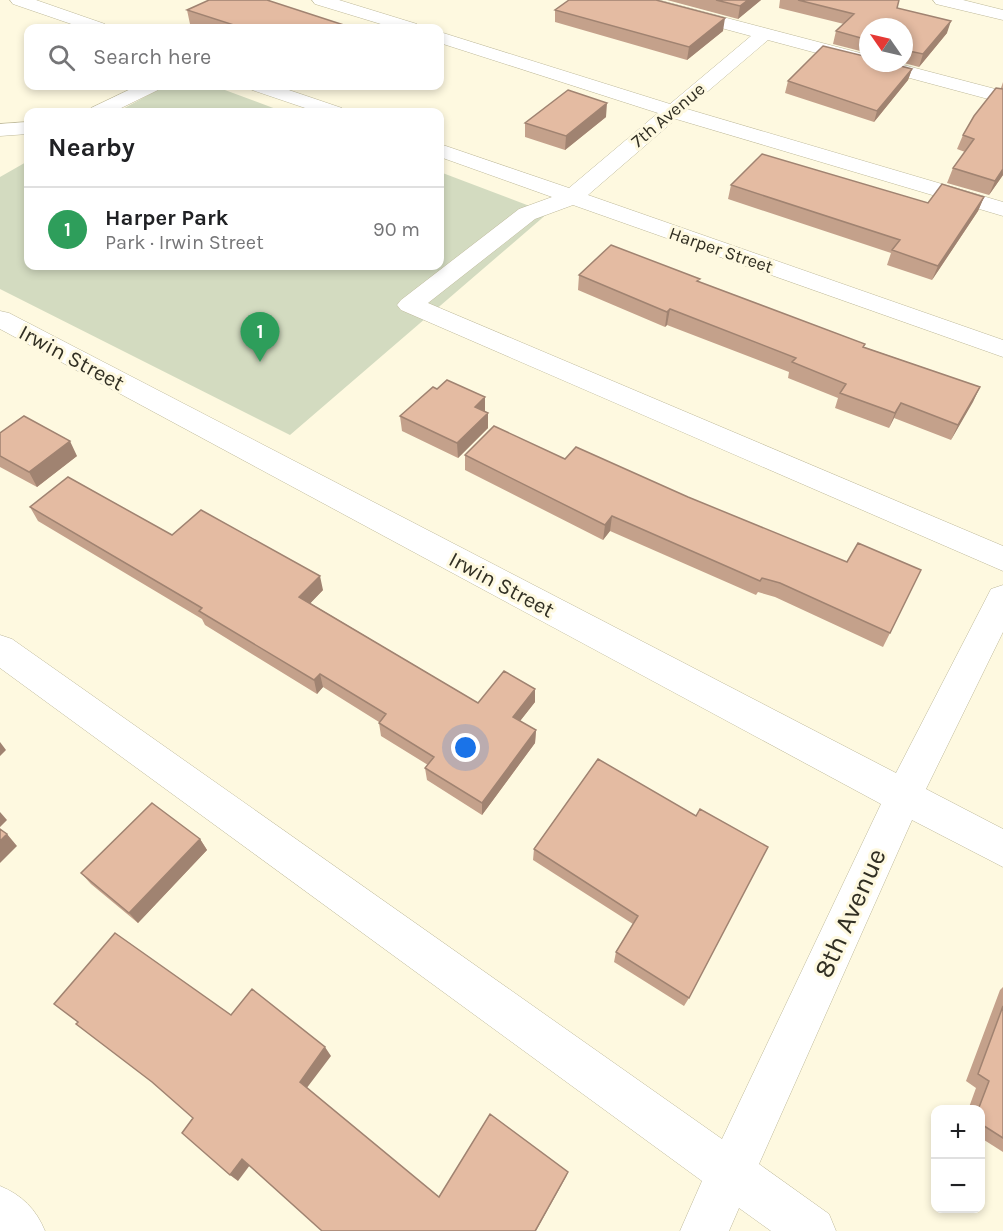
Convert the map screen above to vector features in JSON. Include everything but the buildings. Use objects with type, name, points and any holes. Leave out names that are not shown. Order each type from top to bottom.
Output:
[{"type":"street","points":[[19,0],[88,24]]},
{"type":"street","points":[[321,0],[398,24]]},
{"type":"street","points":[[638,0],[859,59]]},
{"type":"street","points":[[942,0],[1003,15]]},
{"type":"street","name":"7th Avenue","points":[[764,34],[572,197],[528,214],[410,305],[1003,559]]},
{"type":"street","points":[[444,38],[672,111],[1003,209]]},
{"type":"street","points":[[908,72],[1003,97]]},
{"type":"street","points":[[106,108],[143,90]]},
{"type":"street","points":[[271,90],[323,108]]},
{"type":"street","points":[[0,130],[24,128]]},
{"type":"street","name":"Harper Street","points":[[444,151],[1003,349]]},
{"type":"street","name":"Irwin Street","points":[[0,319],[1003,849]]},
{"type":"street","name":"8th Avenue","points":[[704,1231],[904,796],[1003,598]]},
{"type":"street","points":[[0,649],[812,1231]]},
{"type":"street","points":[[0,1210],[21,1231]]},
{"type":"green space","points":[[158,90],[225,90],[273,108],[124,108]]},
{"type":"green space","points":[[24,163],[24,270],[444,270],[444,174],[548,213],[290,435],[0,289],[0,177]]},
{"type":"place","name":"Harper Park","points":[[260,362]]}]
